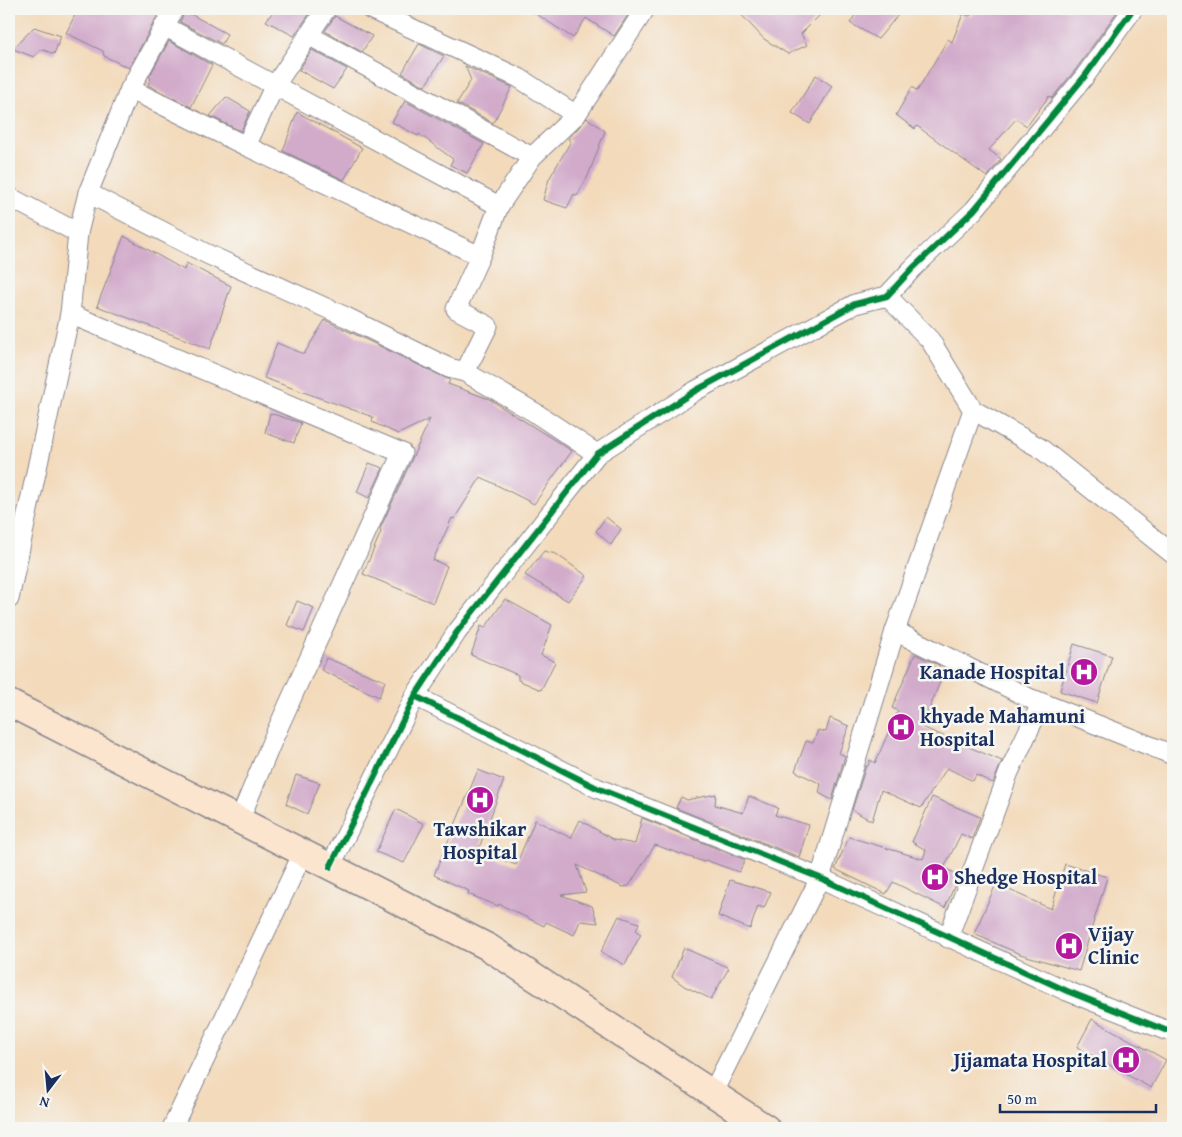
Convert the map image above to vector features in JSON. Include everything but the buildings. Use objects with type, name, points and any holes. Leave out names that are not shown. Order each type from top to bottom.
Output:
[{"type":"main road","points":[[9,703],[488,947],[766,1128]]},
{"type":"street","points":[[9,600],[70,314],[78,233],[88,193],[130,90],[174,9]]},
{"type":"street","points":[[246,146],[274,87],[310,36],[326,9]]},
{"type":"street","points":[[370,9],[519,78],[576,115]]},
{"type":"street","points":[[465,372],[488,326],[456,308],[480,256],[499,206],[532,157],[576,115],[645,9]]},
{"type":"street","points":[[330,868],[415,696],[457,632],[597,454],[695,391],[855,304],[887,296],[913,268],[974,210],[1085,76],[1133,9]]},
{"type":"street","points":[[164,26],[274,87],[499,206]]},
{"type":"street","points":[[310,36],[532,157]]},
{"type":"street","points":[[130,90],[480,256]]},
{"type":"street","points":[[88,193],[207,254],[346,317],[450,368],[465,372],[534,412],[597,454]]},
{"type":"street","points":[[9,197],[78,233]]},
{"type":"street","points":[[887,296],[930,340],[973,410],[1040,448],[1173,554]]},
{"type":"street","points":[[70,314],[402,453],[273,738],[240,821]]},
{"type":"street","points":[[712,1094],[820,878],[895,631],[973,410]]},
{"type":"street","points":[[895,631],[1035,700],[1173,755]]},
{"type":"street","points":[[415,696],[598,788],[820,878],[1067,991],[1165,1030],[1173,1028]]},
{"type":"street","points":[[948,938],[1009,772],[1041,704],[1035,700]]},
{"type":"street","points":[[172,1128],[303,853]]},
{"type":"cycle path","points":[[330,867],[415,696],[457,632],[597,454],[695,391],[855,304],[887,296],[913,268],[974,210],[1085,76],[1133,9]]},
{"type":"cycle path","points":[[415,696],[597,788],[820,878],[1067,991],[1165,1030],[1173,1028]]},
{"type":"place","name":"Kanade Hospital","points":[[1084,672]]},
{"type":"place","name":"khyade Mahamuni Hospital","points":[[901,727]]},
{"type":"place","name":"Tawshikar Hospital","points":[[480,800]]},
{"type":"place","name":"Shedge Hospital","points":[[935,877]]},
{"type":"place","name":"Vijay Clinic","points":[[1069,946]]},
{"type":"place","name":"Jijamata Hospital","points":[[1126,1060]]}]
